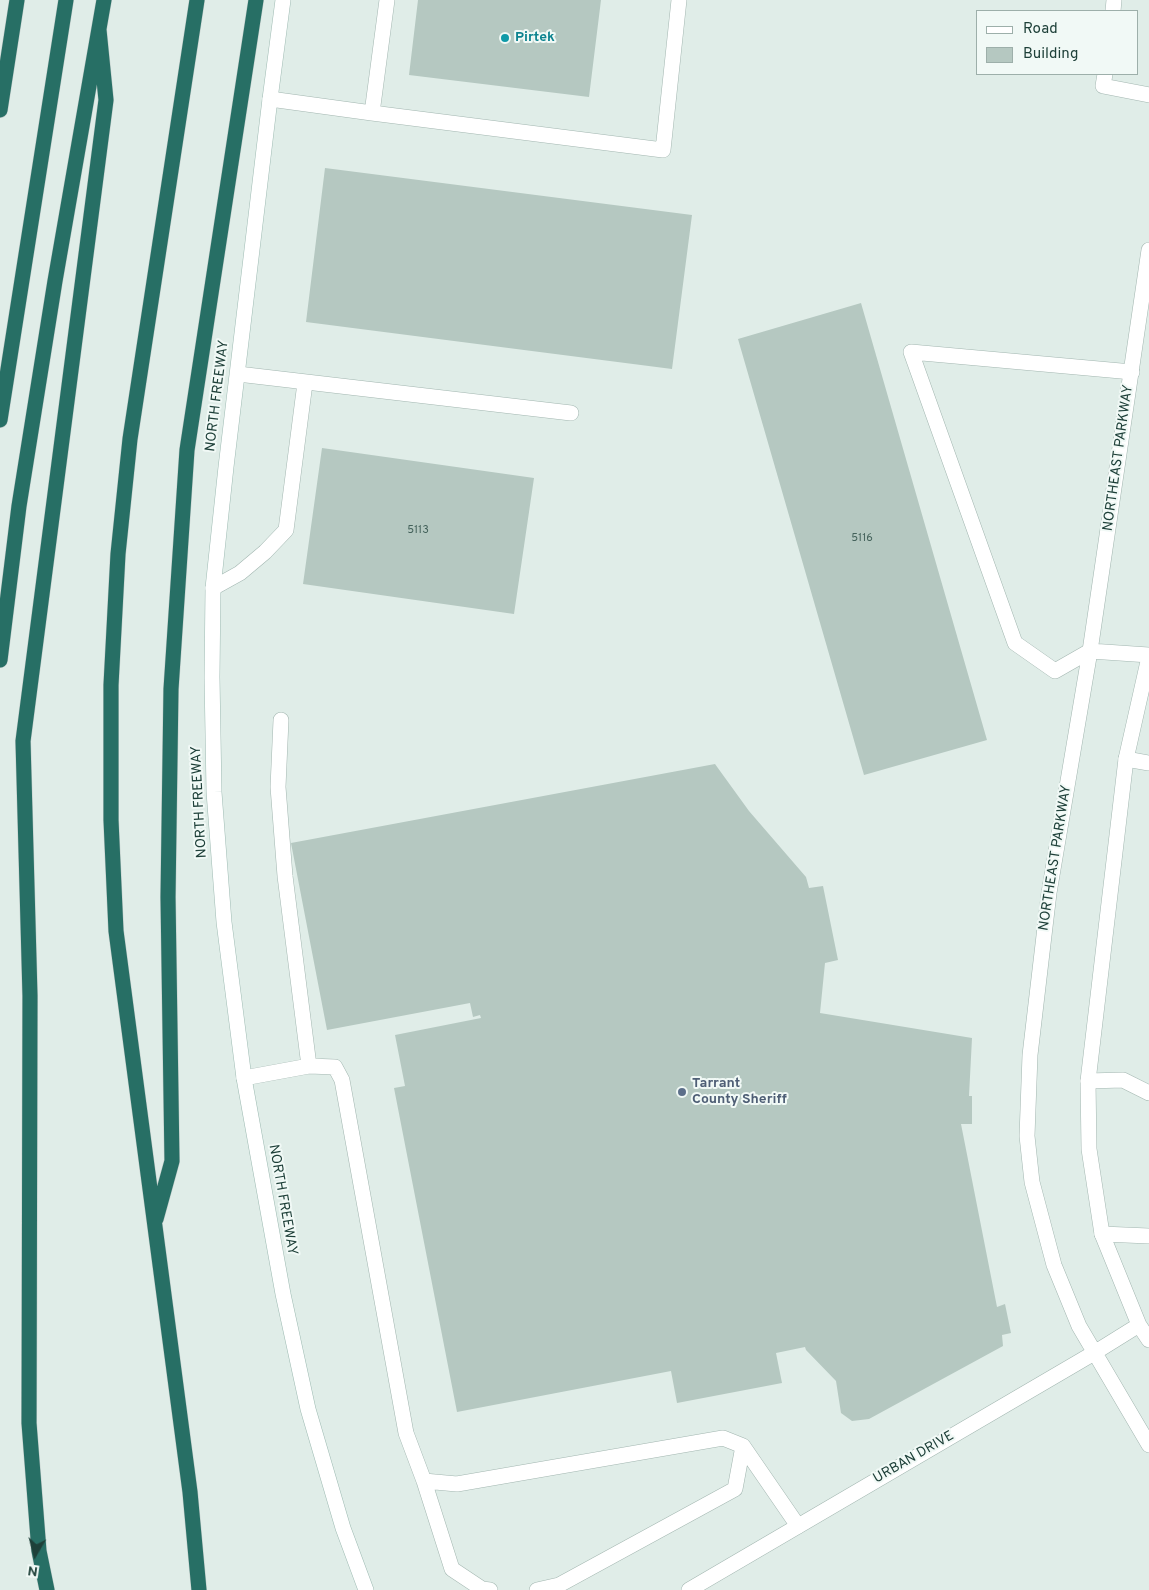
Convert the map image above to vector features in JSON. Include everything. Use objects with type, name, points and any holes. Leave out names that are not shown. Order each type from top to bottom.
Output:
[{"type":"highway","points":[[0,110],[17,0]]},
{"type":"highway","points":[[0,420],[66,0]]},
{"type":"highway","points":[[0,660],[19,506],[55,281],[104,0]]},
{"type":"highway","points":[[197,0],[130,439],[118,554],[110,685],[111,820],[116,931],[190,1492],[199,1590]]},
{"type":"highway","points":[[155,1226],[172,1161],[168,897],[171,689],[187,450],[256,0]]},
{"type":"highway","points":[[47,1590],[39,1551],[29,1423],[30,996],[23,741],[106,100],[99,30]]},
{"type":"street","name":"NORTH FREEWAY","points":[[283,0],[213,588],[212,677],[215,801],[224,922],[244,1078],[283,1294],[308,1409],[344,1528],[366,1590]]},
{"type":"street","points":[[372,113],[387,0]]},
{"type":"street","points":[[270,98],[372,113],[664,150],[679,0]]},
{"type":"street","points":[[1105,75],[1103,86],[1149,95]]},
{"type":"street","name":"NORTHEAST PARKWAY","points":[[1149,250],[1090,651],[1049,893],[1030,1055],[1027,1136],[1032,1182],[1054,1265],[1079,1326],[1149,1445]]},
{"type":"street","points":[[1132,372],[912,352],[1015,643],[1055,671],[1090,651],[1149,656],[1126,759],[1088,1081],[1089,1149],[1102,1234],[1139,1325],[1149,1340]]},
{"type":"street","points":[[238,374],[571,413]]},
{"type":"street","points":[[213,588],[240,573],[265,552],[286,530],[305,383]]},
{"type":"street","points":[[281,720],[278,787],[285,876],[310,1066]]},
{"type":"street","points":[[1126,759],[1149,762]]},
{"type":"street","points":[[244,1078],[310,1066],[335,1067],[342,1080],[406,1433],[424,1481],[452,1569],[482,1589],[490,1590]]},
{"type":"street","points":[[1088,1081],[1123,1080],[1149,1093]]},
{"type":"street","points":[[1102,1234],[1149,1236]]},
{"type":"street","name":"URBAN DRIVE","points":[[689,1590],[1139,1325]]},
{"type":"street","points":[[424,1481],[457,1484],[723,1438],[743,1446],[798,1526]]},
{"type":"street","points":[[537,1590],[559,1585],[734,1489],[743,1446]]},
{"type":"building","name":"Pirtek","points":[[418,0],[601,0],[589,97],[409,75]]},
{"type":"building","points":[[325,168],[692,215],[672,369],[306,322]]},
{"type":"building","points":[[861,303],[987,740],[864,775],[738,339]]},
{"type":"building","points":[[322,448],[534,478],[514,614],[303,584]]},
{"type":"building","name":"Tarrant County Sheriff","points":[[715,764],[749,811],[806,877],[809,888],[823,886],[838,960],[825,963],[820,1013],[972,1038],[969,1096],[972,1096],[972,1124],[961,1124],[997,1307],[1005,1304],[1011,1333],[1002,1335],[1003,1346],[869,1419],[852,1421],[841,1413],[836,1381],[805,1347],[776,1353],[782,1383],[677,1403],[671,1371],[457,1412],[394,1088],[405,1086],[395,1035],[481,1018],[480,1015],[473,1017],[470,1003],[327,1030],[291,843]]},
{"type":"place","name":"Pirtek","points":[[505,38]]},
{"type":"place","name":"Tarrant County Sheriff","points":[[682,1092]]}]
